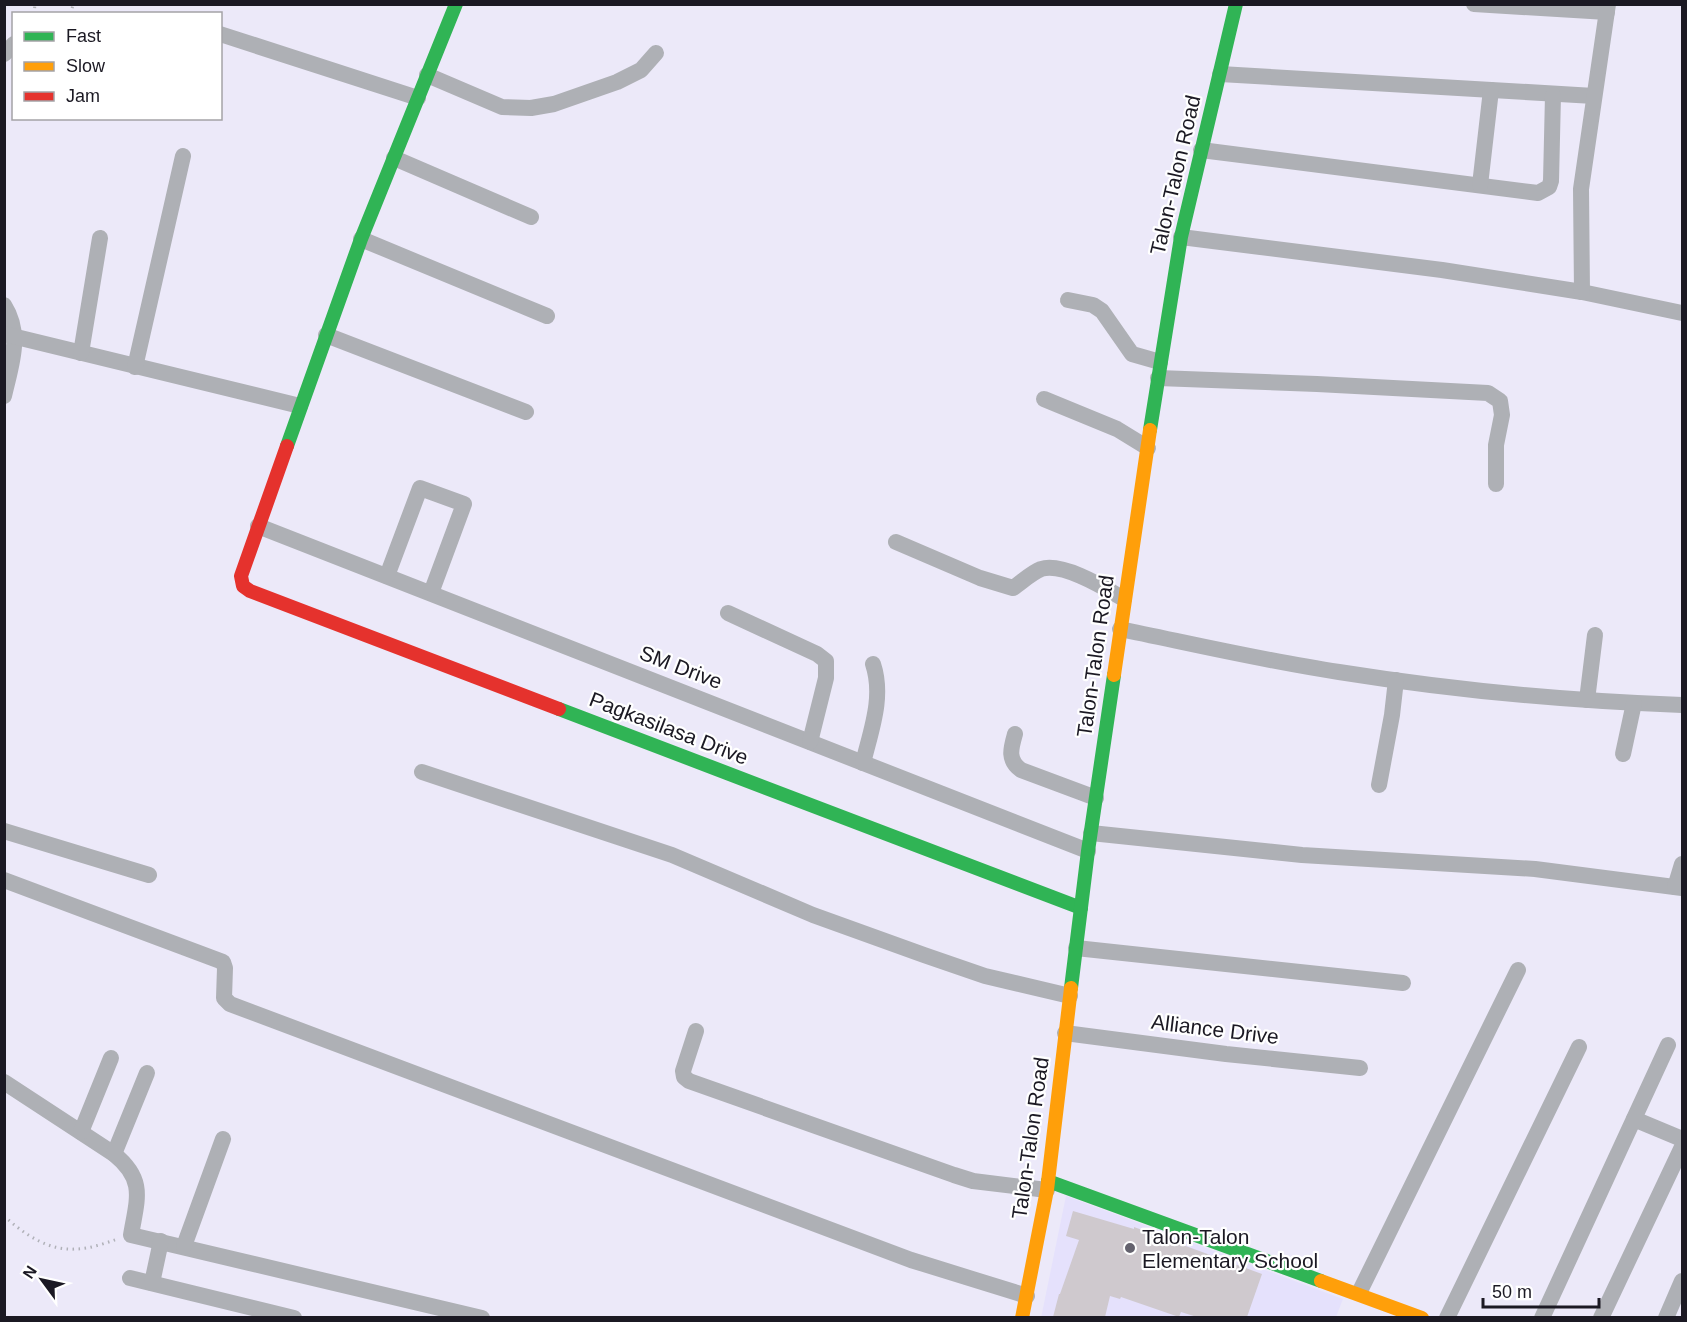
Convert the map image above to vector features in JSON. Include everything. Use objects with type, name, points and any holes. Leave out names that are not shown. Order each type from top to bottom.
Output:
[{"type":"street","name":"Talon-Talon Road","points":[[1022,1317],[1048,1185],[1088,851],[1159,370],[1181,237],[1236,4]]},
{"type":"street","points":[[1474,4],[1608,8],[1581,189],[1582,292]]},
{"type":"street","points":[[258,526],[361,239],[453,6]]},
{"type":"street","points":[[222,35],[418,98]]},
{"type":"street","points":[[427,75],[502,107],[531,108],[554,104],[617,82],[641,70],[656,53]]},
{"type":"street","points":[[1220,74],[1594,96]]},
{"type":"street","points":[[1480,185],[1491,90]]},
{"type":"street","points":[[1201,150],[1538,193],[1549,187],[1551,181],[1553,95]]},
{"type":"street","points":[[135,367],[183,156]]},
{"type":"street","points":[[394,158],[531,217]]},
{"type":"street","points":[[1181,237],[1442,270],[1582,292],[1682,312]]},
{"type":"street","points":[[81,353],[100,238]]},
{"type":"street","points":[[361,239],[547,316]]},
{"type":"street","points":[[1068,300],[1093,305],[1102,311],[1132,354],[1159,370],[1317,384],[1488,393],[1500,401],[1502,415],[1496,445],[1496,484]]},
{"type":"street","points":[[4,305],[14,324],[10,336],[4,396]]},
{"type":"street","points":[[326,335],[526,412]]},
{"type":"street","points":[[10,336],[300,406]]},
{"type":"street","points":[[1044,399],[1117,429],[1148,448]]},
{"type":"street","points":[[387,576],[420,488],[464,504],[431,593]]},
{"type":"street","name":"SM Drive","points":[[258,526],[1088,851]]},
{"type":"street","name":"Pagkasilasa Drive","points":[[258,526],[242,576],[243,586],[250,591],[1081,908]]},
{"type":"street","points":[[896,542],[980,578],[1013,588],[1040,570],[1054,568],[1094,583],[1124,599]]},
{"type":"street","points":[[728,613],[817,654],[826,661],[828,669],[810,742]]},
{"type":"street","points":[[1120,629],[1338,672],[1396,680],[1587,700],[1683,705]]},
{"type":"street","points":[[1587,700],[1596,635]]},
{"type":"street","points":[[863,763],[879,689],[878,677],[873,664]]},
{"type":"street","points":[[1379,784],[1396,680]]},
{"type":"street","points":[[1623,754],[1634,703]]},
{"type":"street","points":[[1015,734],[1011,755],[1014,765],[1021,770],[1096,798]]},
{"type":"street","points":[[422,772],[672,855],[813,915],[924,956],[985,976],[1070,996]]},
{"type":"street","points":[[4,831],[149,875]]},
{"type":"street","points":[[1091,833],[1302,855],[1535,869],[1678,887],[1683,864]]},
{"type":"street","points":[[4,880],[223,962],[225,968],[224,998],[230,1004],[910,1260],[1027,1296]]},
{"type":"street","points":[[1076,948],[1403,983]]},
{"type":"street","points":[[1359,1293],[1518,970]]},
{"type":"street","points":[[696,1031],[683,1071],[684,1077],[689,1081],[964,1178],[989,1183],[1048,1185],[1359,1293],[1402,1314],[1422,1317]]},
{"type":"street","name":"Alliance Drive","points":[[1065,1033],[1226,1054],[1360,1068]]},
{"type":"street","points":[[1542,1317],[1668,1045]]},
{"type":"street","points":[[1448,1317],[1579,1047]]},
{"type":"street","points":[[81,1132],[111,1058]]},
{"type":"street","points":[[114,1154],[147,1072]]},
{"type":"street","points":[[4,1082],[128,1165],[133,1173],[138,1197],[131,1235],[184,1246],[460,1315],[482,1317]]},
{"type":"street","points":[[1634,1119],[1683,1138]]},
{"type":"street","points":[[184,1246],[224,1139]]},
{"type":"street","points":[[1601,1317],[1683,1147]]},
{"type":"street","points":[[152,1283],[161,1241]]},
{"type":"street","points":[[130,1278],[294,1317]]},
{"type":"street","points":[[1666,1317],[1683,1281]]},
{"type":"path","points":[[4,1216],[33,1239],[60,1247],[76,1249],[131,1235]]},
{"type":"shaded area","name":"Talon-Talon Elementary School","points":[[1066,1196],[1343,1299],[1336,1317],[1041,1318]]},
{"type":"building","name":"Talon-Talon Elementary School","points":[[1073,1211],[1134,1229],[1134,1227],[1262,1274],[1247,1317],[1197,1317],[1181,1312],[1179,1317],[1121,1297],[1120,1299],[1110,1296],[1105,1317],[1053,1317],[1079,1240],[1066,1236]]},
{"type":"traffic: fast","points":[[287,446],[361,239],[456,4]]},
{"type":"traffic: fast","points":[[1150,430],[1181,237],[1236,4]]},
{"type":"traffic: fast","points":[[1071,988],[1088,851],[1114,675]]},
{"type":"traffic: fast","points":[[559,709],[1081,908]]},
{"type":"traffic: fast","points":[[1048,1181],[1321,1281]]},
{"type":"traffic: slow","points":[[1114,675],[1150,430]]},
{"type":"traffic: slow","points":[[1022,1318],[1047,1190],[1071,988]]},
{"type":"traffic: slow","points":[[1321,1281],[1422,1318]]},
{"type":"traffic: jam","points":[[287,446],[241,576],[243,586],[250,591],[559,709]]},
{"type":"place","name":"Talon-Talon Elementary School","points":[[1130,1248]]}]
